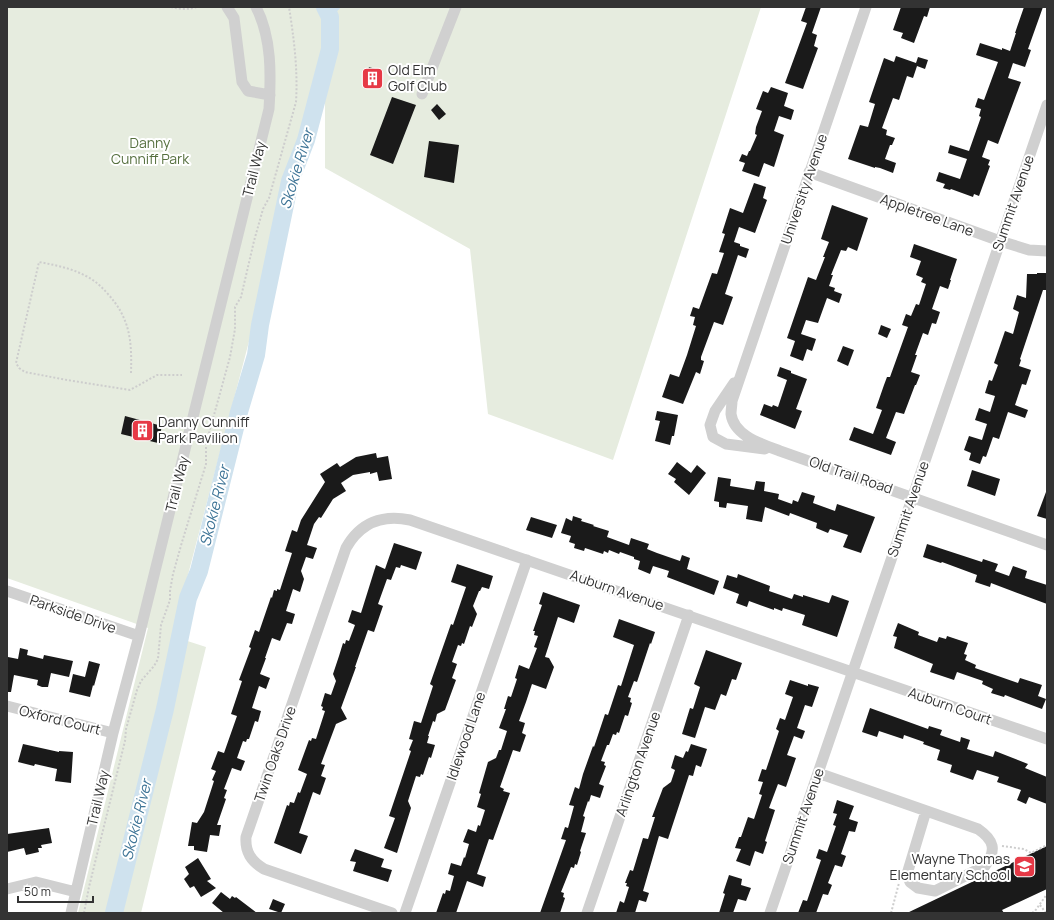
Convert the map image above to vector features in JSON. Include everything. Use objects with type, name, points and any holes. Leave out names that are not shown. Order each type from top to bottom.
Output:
[{"type":"street","points":[[227,7],[234,18],[242,82],[248,91],[270,95]]},
{"type":"street","name":"Trail Way","points":[[71,913],[113,733],[139,636],[269,109],[271,68],[265,33],[256,7]]},
{"type":"street","points":[[422,94],[456,7]]},
{"type":"street","name":"University Avenue","points":[[742,371],[866,7]]},
{"type":"street","name":"Summit Avenue","points":[[770,913],[1047,105]]},
{"type":"street","name":"Appletree Lane","points":[[809,172],[1000,241],[1029,250],[1047,251]]},
{"type":"street","points":[[742,371],[715,411],[710,425],[714,437],[726,444],[780,451]]},
{"type":"street","name":"Old Trail Road","points":[[742,371],[732,401],[731,415],[739,430],[753,440],[780,451],[913,496],[1047,545]]},
{"type":"street","name":"Auburn Avenue","points":[[380,520],[390,517],[410,520],[852,672]]},
{"type":"street","name":"Twin Oaks Drive","points":[[380,520],[364,526],[350,540],[346,548],[246,837],[246,843],[247,852],[255,863],[264,869],[392,913]]},
{"type":"street","name":"Idlewood Lane","points":[[405,913],[527,560]]},
{"type":"street","name":"Parkside Drive","points":[[7,591],[139,636]]},
{"type":"street","name":"Arlington Avenue","points":[[587,913],[689,615]]},
{"type":"street","name":"Auburn Court","points":[[852,672],[1047,739]]},
{"type":"street","name":"Oxford Court","points":[[7,706],[113,733]]},
{"type":"street","points":[[818,773],[978,829],[986,835],[991,842],[992,851],[990,859],[985,866],[934,891],[918,888],[910,882],[907,874],[926,811]]},
{"type":"street","points":[[7,889],[36,882],[76,892]]},
{"type":"path","points":[[171,7],[185,9],[197,7]]},
{"type":"path","points":[[84,913],[125,741],[126,729],[137,690],[141,681],[158,659],[161,625],[170,600],[173,574],[206,464],[206,444],[230,357],[235,329],[235,307],[241,297],[263,209],[269,198],[296,102],[297,86],[295,46],[289,7]]},
{"type":"path","points":[[131,373],[131,345],[127,326],[124,314],[113,300],[102,287],[88,276],[61,266],[39,262],[16,363],[19,368],[25,372],[130,390],[157,375],[182,376]]},
{"type":"path","points":[[998,848],[1003,845],[1024,848],[1031,853],[1047,845]]},
{"type":"path","points":[[890,913],[901,878]]},
{"type":"path","points":[[1032,913],[1040,905],[1047,894]]},
{"type":"path","points":[[1040,905],[1046,913]]},
{"type":"green space","name":"Danny Cunniff Park","points":[[7,7],[319,7],[322,11],[322,62],[172,636],[206,647],[141,913],[78,913],[148,628],[7,578]]},
{"type":"green space","points":[[325,7],[761,7],[613,460],[488,414],[470,249],[325,168]]},
{"type":"building","points":[[806,7],[821,7],[812,33],[817,35],[814,46],[818,48],[803,89],[785,83],[807,23],[801,21]]},
{"type":"building","points":[[901,7],[930,7],[927,17],[924,16],[914,43],[901,38],[903,33],[893,30]]},
{"type":"building","points":[[1024,7],[1043,7],[1028,49],[1031,50],[1025,67],[1013,63],[1008,78],[1021,82],[998,144],[988,140],[982,157],[990,160],[988,165],[990,166],[979,196],[974,194],[973,197],[951,189],[943,188],[945,184],[936,181],[939,172],[960,179],[967,159],[948,153],[950,145],[969,151],[981,117],[979,116],[981,109],[975,107],[978,98],[984,100],[998,62],[976,55],[980,43],[1010,51]]},
{"type":"building","points":[[896,56],[916,63],[918,57],[928,60],[925,69],[917,66],[913,78],[907,76],[899,100],[893,98],[882,128],[887,130],[886,135],[895,138],[892,145],[890,145],[885,159],[896,163],[893,173],[848,159],[860,125],[868,127],[875,104],[869,102],[884,58],[894,62]]},
{"type":"building","name":"Old Elm Golf Club","points":[[369,67],[382,71],[377,88],[364,84]]},
{"type":"building","points":[[771,87],[788,93],[784,106],[794,110],[791,120],[779,116],[774,131],[784,135],[774,167],[764,163],[759,177],[742,171],[745,163],[739,161],[742,154],[747,156],[757,135],[755,134],[756,127],[762,111],[756,109],[763,91],[768,93]]},
{"type":"building","points":[[392,97],[416,105],[393,164],[370,155]]},
{"type":"building","name":"Old Elm Golf Club","points":[[437,104],[446,114],[439,120],[431,110]]},
{"type":"building","points":[[429,141],[459,145],[454,183],[424,177]]},
{"type":"building","points":[[754,183],[766,187],[763,198],[767,200],[755,233],[739,227],[734,242],[749,249],[746,258],[738,255],[725,294],[733,297],[723,325],[714,322],[701,357],[701,360],[704,361],[700,374],[696,372],[683,404],[662,397],[670,374],[679,377],[687,355],[696,326],[693,325],[695,317],[690,316],[693,307],[699,309],[712,273],[717,274],[724,253],[719,252],[725,234],[722,233],[730,208],[743,213]]},
{"type":"building","points":[[832,205],[868,218],[857,251],[848,247],[846,251],[841,250],[831,275],[833,275],[829,286],[835,288],[834,291],[842,294],[839,303],[827,298],[818,323],[806,320],[801,334],[816,339],[812,351],[807,349],[803,361],[790,356],[795,341],[787,338],[808,277],[816,280],[825,257],[823,257],[829,242],[821,239]]},
{"type":"building","points":[[914,244],[957,259],[948,289],[940,286],[932,309],[940,312],[936,324],[932,323],[928,335],[923,333],[915,355],[917,355],[911,372],[920,375],[904,414],[896,412],[886,438],[896,442],[891,455],[849,440],[854,427],[873,434],[882,410],[876,408],[887,377],[890,377],[908,327],[902,325],[906,314],[911,316],[916,304],[919,305],[926,284],[921,282],[923,278],[916,275],[921,261],[910,257]]},
{"type":"building","points":[[1047,273],[1047,290],[1043,290],[1020,359],[1019,366],[1031,370],[1026,385],[1022,384],[1015,405],[1028,410],[1025,418],[1008,412],[999,439],[993,437],[986,457],[983,456],[980,464],[969,460],[971,453],[964,450],[969,436],[982,440],[987,424],[975,420],[979,408],[990,412],[995,396],[985,393],[989,380],[992,381],[998,365],[994,363],[1005,331],[1013,334],[1019,312],[1013,309],[1017,295],[1026,298],[1027,274]]},
{"type":"building","points":[[881,325],[891,329],[887,338],[878,334]]},
{"type":"building","points":[[843,346],[854,350],[848,366],[837,361]]},
{"type":"building","points":[[780,367],[807,379],[796,409],[802,411],[795,429],[760,415],[764,404],[772,407],[773,405],[778,407],[787,380],[777,376]]},
{"type":"building","points":[[657,411],[678,415],[674,436],[672,436],[670,445],[655,441],[660,421],[655,420]]},
{"type":"building","name":"Danny Cunniff Park Pavilion","points":[[125,416],[162,426],[158,443],[121,434]]},
{"type":"building","points":[[376,453],[377,458],[388,456],[392,479],[379,481],[377,472],[353,475],[341,483],[346,491],[333,499],[321,518],[319,517],[314,524],[307,545],[317,548],[313,559],[306,557],[301,571],[304,579],[300,592],[293,589],[286,611],[295,614],[292,624],[287,623],[280,641],[272,638],[265,658],[260,674],[270,678],[266,689],[259,686],[252,708],[261,711],[258,722],[255,721],[249,739],[247,739],[246,742],[243,741],[237,758],[245,761],[241,771],[232,768],[224,789],[227,790],[224,798],[226,799],[217,825],[221,825],[219,836],[210,835],[207,852],[194,850],[194,846],[188,846],[192,822],[197,823],[204,812],[214,781],[212,780],[216,771],[211,769],[218,751],[224,753],[237,716],[231,714],[242,681],[239,680],[251,648],[249,647],[255,630],[259,632],[274,590],[280,590],[292,553],[285,551],[292,530],[297,532],[301,520],[325,482],[320,474],[337,463],[340,467],[356,457]]},
{"type":"building","points":[[677,462],[691,473],[697,465],[706,473],[689,495],[674,482],[676,479],[668,474]]},
{"type":"building","points":[[972,470],[1000,479],[995,496],[967,486]]},
{"type":"building","points":[[718,477],[731,479],[730,486],[754,490],[756,481],[765,482],[764,491],[779,494],[778,499],[792,504],[793,500],[798,502],[802,492],[815,496],[813,503],[835,511],[837,504],[875,517],[861,553],[843,547],[848,535],[830,529],[828,533],[816,528],[817,523],[790,513],[789,516],[765,507],[762,522],[746,519],[748,506],[727,503],[726,508],[719,507],[719,502],[714,501]]},
{"type":"building","points":[[1047,492],[1047,519],[1037,516]]},
{"type":"building","points":[[573,516],[582,519],[581,521],[594,525],[593,526],[609,531],[607,537],[629,545],[631,538],[649,544],[647,549],[680,561],[682,555],[690,558],[687,569],[719,581],[714,595],[667,577],[669,571],[653,566],[650,574],[638,569],[640,561],[620,552],[619,554],[609,550],[608,553],[604,551],[603,554],[585,548],[584,551],[574,548],[575,544],[569,542],[571,536],[561,533],[566,518],[572,521]]},
{"type":"building","points":[[531,517],[557,525],[552,538],[526,530]]},
{"type":"building","points":[[394,543],[422,552],[416,570],[401,565],[400,568],[396,567],[391,580],[387,579],[378,604],[383,606],[374,632],[368,630],[341,708],[347,719],[336,724],[321,764],[325,765],[321,776],[326,778],[320,795],[313,792],[299,833],[308,836],[301,854],[274,843],[287,805],[289,806],[290,802],[294,803],[298,792],[300,793],[307,774],[298,770],[309,740],[311,741],[312,738],[316,739],[325,711],[322,710],[323,707],[321,706],[325,693],[331,695],[336,681],[333,674],[343,643],[345,644],[346,640],[349,641],[355,625],[348,622],[352,610],[361,613],[376,565],[385,569]]},
{"type":"building","points":[[927,544],[982,562],[983,559],[998,564],[995,571],[1009,576],[1013,566],[1027,571],[1025,578],[1047,585],[1047,604],[991,583],[990,587],[975,582],[977,575],[942,562],[941,563],[923,557]]},
{"type":"building","points":[[457,564],[493,576],[489,589],[482,587],[479,591],[473,606],[477,614],[472,627],[470,626],[464,644],[462,643],[461,646],[458,645],[452,662],[457,664],[452,678],[456,680],[445,710],[437,714],[435,722],[433,721],[427,743],[435,745],[423,775],[421,774],[420,777],[416,776],[408,801],[411,808],[397,853],[384,848],[395,818],[389,816],[411,751],[409,750],[413,740],[409,739],[414,721],[421,723],[433,686],[430,684],[466,587],[451,582]]},
{"type":"building","points":[[738,574],[770,586],[769,591],[792,599],[794,594],[803,597],[803,595],[829,603],[832,595],[849,601],[837,637],[802,625],[805,615],[783,608],[782,611],[774,608],[774,610],[749,601],[747,607],[736,603],[739,594],[723,588],[727,575],[737,578]]},
{"type":"building","points":[[543,592],[580,605],[574,623],[558,617],[545,657],[549,658],[554,667],[546,689],[532,684],[519,721],[525,723],[522,733],[526,735],[520,752],[513,750],[500,787],[504,789],[503,791],[510,793],[493,840],[489,839],[477,874],[486,877],[483,887],[467,881],[456,913],[436,913],[443,893],[445,894],[446,890],[450,891],[454,876],[448,874],[451,863],[461,866],[464,857],[465,858],[469,844],[463,842],[468,829],[476,832],[478,825],[480,826],[485,810],[477,807],[481,794],[479,793],[488,762],[496,758],[499,750],[501,750],[507,731],[499,728],[506,709],[504,709],[508,696],[511,697],[517,679],[515,678],[519,665],[529,669],[537,648],[534,647],[538,636],[534,635],[535,631],[533,631],[542,605],[539,604]]},
{"type":"building","points":[[619,619],[655,632],[637,682],[634,681],[628,697],[631,698],[630,702],[632,703],[628,716],[625,715],[619,733],[617,732],[616,735],[613,734],[601,761],[605,762],[604,765],[606,766],[599,784],[604,786],[600,798],[591,795],[589,802],[588,801],[583,816],[585,817],[581,832],[586,833],[577,865],[575,864],[574,868],[571,867],[561,892],[564,893],[563,897],[565,898],[560,913],[540,913],[566,840],[561,839],[565,827],[568,828],[574,806],[569,805],[575,787],[579,789],[605,714],[608,715],[618,685],[621,686],[634,645],[613,637]]},
{"type":"building","points":[[898,623],[919,632],[918,635],[937,642],[939,637],[946,639],[947,636],[968,643],[964,654],[967,655],[965,660],[976,665],[975,668],[1018,683],[1020,678],[1042,685],[1038,696],[1046,699],[1042,709],[1005,695],[1004,697],[991,693],[993,689],[982,684],[983,681],[957,672],[954,680],[930,672],[933,664],[894,648],[897,637],[893,636]]},
{"type":"building","points":[[20,648],[28,650],[27,655],[43,659],[44,655],[73,661],[69,677],[51,673],[48,687],[42,687],[37,685],[38,680],[14,675],[11,692],[7,692],[8,657],[18,659]]},
{"type":"building","points":[[706,650],[742,663],[736,680],[732,679],[726,696],[721,694],[715,710],[705,707],[695,738],[682,734],[690,708],[693,709],[700,687],[694,684]]},
{"type":"building","points":[[89,661],[100,664],[90,697],[69,692],[73,674],[85,677]]},
{"type":"building","points":[[790,680],[808,686],[808,684],[819,687],[812,707],[805,705],[797,728],[805,731],[802,739],[794,736],[787,755],[796,758],[786,787],[778,784],[769,808],[775,810],[765,841],[767,842],[763,854],[755,851],[750,866],[736,861],[741,849],[735,848],[739,837],[741,837],[748,817],[754,819],[762,795],[759,794],[763,782],[758,781],[762,769],[766,770],[779,731],[776,729],[780,718],[785,720],[793,697],[785,694]]},
{"type":"building","points":[[870,708],[928,729],[929,726],[942,730],[940,735],[960,742],[961,737],[970,740],[967,749],[993,757],[995,751],[1028,764],[1025,768],[1047,777],[1047,804],[1029,797],[1026,804],[1017,800],[1021,790],[997,782],[999,777],[977,770],[973,780],[950,772],[952,765],[937,760],[940,750],[923,744],[924,742],[904,735],[903,739],[879,731],[877,737],[862,732]]},
{"type":"building","points":[[23,744],[59,752],[73,752],[71,783],[55,781],[57,769],[18,762]]},
{"type":"building","points":[[691,744],[707,749],[701,767],[696,765],[693,776],[689,775],[668,839],[659,836],[643,891],[649,893],[646,902],[639,900],[635,913],[616,913],[620,901],[624,903],[629,887],[626,886],[627,883],[625,883],[630,870],[633,871],[643,838],[648,839],[655,817],[652,817],[663,788],[671,782],[675,770],[671,768],[675,755],[683,758],[686,751],[688,752]]},
{"type":"building","points":[[837,800],[854,806],[849,819],[858,822],[855,832],[849,831],[841,854],[846,856],[842,867],[835,865],[828,883],[832,885],[828,895],[823,894],[816,913],[798,913],[803,900],[807,901],[821,860],[816,858],[819,849],[827,852],[836,826],[833,825],[837,814],[833,813]]},
{"type":"building","points":[[49,828],[52,843],[41,845],[42,848],[38,848],[39,852],[26,855],[24,848],[7,852],[7,834]]},
{"type":"building","name":"Wayne Thomas Elementary School","points":[[1047,846],[1047,889],[1002,910],[1004,913],[907,913]]},
{"type":"building","points":[[355,849],[384,859],[381,867],[392,870],[388,882],[353,871],[356,862],[350,861]]},
{"type":"building","points":[[198,858],[211,879],[207,881],[216,888],[201,897],[194,886],[190,888],[184,879],[189,874],[185,867]]},
{"type":"building","points":[[729,875],[742,879],[741,885],[751,888],[746,901],[738,899],[733,913],[719,913],[725,894],[723,893]]},
{"type":"building","points":[[221,892],[230,899],[232,896],[235,898],[236,897],[257,913],[224,913],[212,903]]},
{"type":"building","points":[[273,899],[285,904],[281,913],[269,909]]},
{"type":"waterway","name":"Skokie River","points":[[114,913],[165,709],[188,598],[199,571],[239,412],[256,355],[260,325],[290,181],[306,140],[330,49],[330,17],[325,7]]},
{"type":"waterway","points":[[330,17],[339,7]]},
{"type":"place","name":"Old Elm Golf Club","points":[[373,78]]},
{"type":"place","name":"Danny Cunniff Park Pavilion","points":[[142,430]]},
{"type":"place","name":"Wayne Thomas Elementary School","points":[[1025,867]]}]
